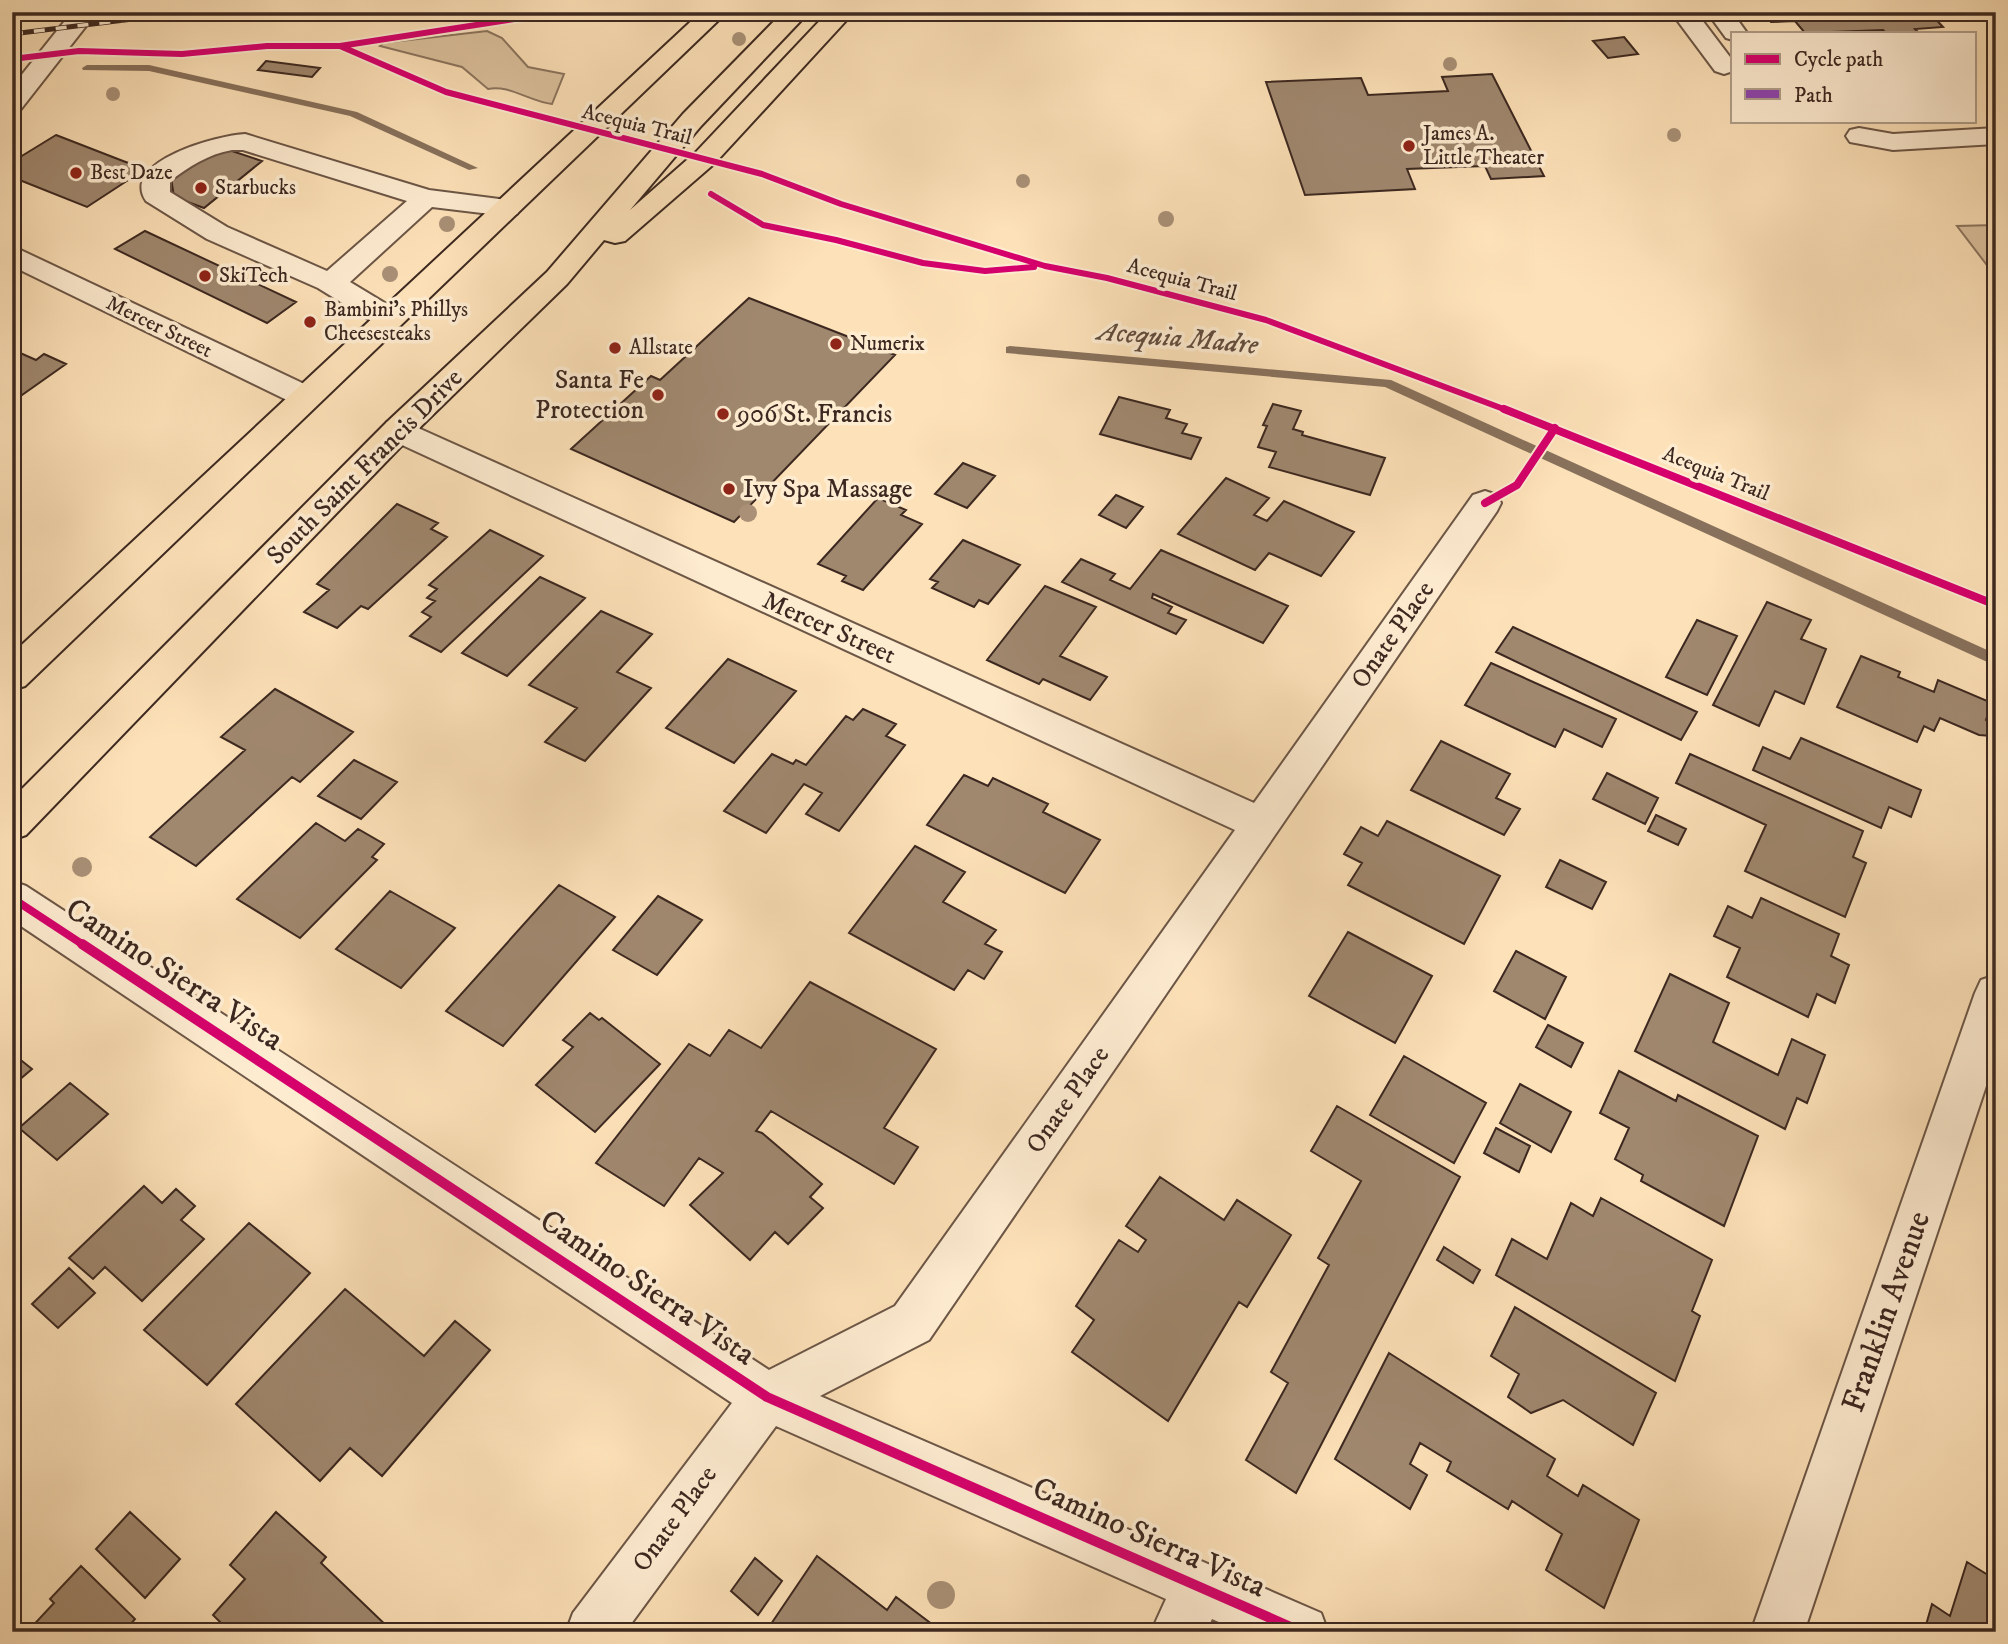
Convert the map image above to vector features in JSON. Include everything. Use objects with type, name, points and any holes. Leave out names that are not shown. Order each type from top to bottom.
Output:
[{"type":"highway","name":"South Saint Francis Drive","points":[[12,824],[398,430],[557,278],[692,120],[797,12]]},
{"type":"highway","points":[[557,278],[648,211],[727,135],[842,12]]},
{"type":"highway","points":[[12,676],[709,17]]},
{"type":"street","points":[[12,104],[85,12]]},
{"type":"street","points":[[1683,12],[1724,66]]},
{"type":"street","points":[[1719,12],[1734,32]]},
{"type":"street","points":[[1859,136],[1893,142],[1996,136]]},
{"type":"street","points":[[388,318],[331,283],[246,247],[168,205],[156,195],[157,178],[183,158],[206,147],[225,142],[245,142],[426,198],[507,208]]},
{"type":"street","points":[[331,283],[426,198]]},
{"type":"street","name":"Mercer Street","points":[[12,255],[306,397]]},
{"type":"street","name":"Mercer Street","points":[[398,430],[1261,824]]},
{"type":"street","name":"Onate Place","points":[[592,1632],[766,1397],[912,1324],[1485,503]]},
{"type":"street","name":"Camino Sierra Vista","points":[[12,898],[766,1397],[1302,1632]]},
{"type":"street","name":"Franklin Avenue","points":[[1777,1632],[1996,993]]},
{"type":"street","points":[[1177,1632],[1201,1587]]},
{"type":"shaded area","points":[[487,31],[502,38],[528,67],[564,74],[552,104],[512,91],[488,89],[462,67],[380,46],[383,43]]},
{"type":"shaded area","points":[[1996,225],[1996,277],[1957,226]]},
{"type":"building","points":[[1763,12],[1929,12],[1943,27],[1915,29],[1918,32],[1804,32],[1795,21],[1771,22]]},
{"type":"building","points":[[1624,37],[1638,54],[1608,58],[1593,41]]},
{"type":"building","points":[[266,61],[320,68],[312,77],[258,70]]},
{"type":"building","name":"James A. Little Theater","points":[[1492,74],[1544,176],[1491,179],[1485,166],[1407,169],[1415,189],[1305,195],[1266,82],[1361,78],[1368,95],[1448,91],[1442,77]]},
{"type":"building","name":"Best Daze","points":[[56,135],[145,169],[87,207],[12,177],[12,162]]},
{"type":"building","name":"Starbucks","points":[[229,150],[262,161],[204,208],[174,197],[171,178],[200,157]]},
{"type":"building","name":"SkiTech","points":[[145,231],[296,302],[267,323],[115,249]]},
{"type":"building","name":"906 St. Francis","points":[[749,298],[895,355],[734,522],[571,449],[651,376],[660,380]]},
{"type":"building","points":[[18,352],[36,360],[44,354],[66,364],[12,402],[12,356]]},
{"type":"building","points":[[1119,397],[1170,410],[1166,418],[1187,424],[1182,433],[1201,438],[1191,459],[1100,434]]},
{"type":"building","points":[[1273,404],[1301,411],[1293,429],[1303,432],[1302,435],[1385,458],[1370,495],[1269,467],[1276,452],[1258,447],[1267,426],[1263,425]]},
{"type":"building","points":[[963,463],[995,476],[967,508],[935,494]]},
{"type":"building","points":[[1226,478],[1269,498],[1254,515],[1267,521],[1284,501],[1354,532],[1321,576],[1269,553],[1255,570],[1178,534]]},
{"type":"building","points":[[1116,495],[1143,507],[1126,528],[1099,515]]},
{"type":"building","points":[[878,498],[906,510],[901,515],[922,524],[863,590],[842,581],[846,576],[818,564]]},
{"type":"building","points":[[397,504],[438,523],[431,529],[447,537],[368,609],[361,606],[337,628],[304,612],[329,590],[317,584]]},
{"type":"building","points":[[490,530],[543,556],[441,652],[410,636],[431,617],[422,612],[435,601],[427,598],[437,589],[429,585]]},
{"type":"building","points":[[963,540],[1020,565],[988,604],[979,600],[974,607],[932,588],[938,582],[930,579]]},
{"type":"building","points":[[1161,550],[1288,606],[1263,643],[1153,594],[1152,598],[1172,607],[1168,613],[1186,620],[1176,634],[1062,582],[1081,559],[1115,574],[1110,580],[1130,589]]},
{"type":"building","points":[[540,577],[585,598],[507,676],[462,653]]},
{"type":"building","points":[[1045,586],[1096,607],[1060,656],[1107,677],[1090,700],[1043,679],[1039,684],[987,660]]},
{"type":"building","points":[[1767,602],[1811,620],[1801,639],[1826,649],[1804,704],[1775,691],[1759,726],[1713,705]]},
{"type":"building","points":[[601,611],[652,634],[617,672],[651,688],[585,761],[545,742],[577,708],[529,685]]},
{"type":"building","points":[[1697,620],[1737,636],[1707,695],[1666,677]]},
{"type":"building","points":[[1513,627],[1697,712],[1681,740],[1496,652]]},
{"type":"building","points":[[1861,656],[1900,672],[1898,677],[1934,692],[1938,680],[1992,703],[1986,720],[1996,724],[1992,736],[1979,735],[1940,718],[1934,731],[1924,726],[1917,742],[1837,707]]},
{"type":"building","points":[[728,659],[796,691],[734,763],[666,728]]},
{"type":"building","points":[[1491,663],[1616,719],[1602,747],[1564,729],[1555,747],[1465,705]]},
{"type":"building","points":[[275,689],[353,732],[300,782],[292,777],[196,866],[150,837],[245,750],[221,737]]},
{"type":"building","points":[[863,709],[896,724],[886,736],[905,745],[839,831],[806,814],[822,793],[804,784],[766,833],[724,811],[772,754],[793,764],[796,760],[806,765],[846,716],[853,720]]},
{"type":"building","points":[[1801,738],[1921,790],[1911,817],[1889,807],[1881,828],[1753,770],[1763,747],[1790,759]]},
{"type":"building","points":[[1441,741],[1510,774],[1496,798],[1520,809],[1504,835],[1411,790]]},
{"type":"building","points":[[1690,754],[1863,831],[1853,857],[1866,863],[1845,917],[1745,871],[1766,825],[1676,783]]},
{"type":"building","points":[[354,760],[397,782],[361,819],[318,796]]},
{"type":"building","points":[[1607,773],[1658,798],[1645,824],[1593,799]]},
{"type":"building","points":[[964,775],[988,786],[993,778],[1048,804],[1043,812],[1100,840],[1065,893],[927,825]]},
{"type":"building","points":[[1656,815],[1686,829],[1678,845],[1648,831]]},
{"type":"building","points":[[1387,821],[1500,876],[1464,944],[1348,885],[1362,863],[1344,854],[1361,827],[1378,836]]},
{"type":"building","points":[[316,823],[345,841],[358,829],[384,844],[372,857],[377,860],[300,938],[237,899]]},
{"type":"building","points":[[915,846],[965,872],[943,902],[996,930],[985,944],[1002,952],[984,979],[968,970],[954,990],[849,933]]},
{"type":"building","points":[[1560,860],[1606,882],[1592,909],[1546,887]]},
{"type":"building","points":[[559,885],[615,917],[503,1046],[446,1011]]},
{"type":"building","points":[[390,891],[455,928],[401,988],[336,949]]},
{"type":"building","points":[[658,896],[702,920],[657,975],[613,950]]},
{"type":"building","points":[[1761,898],[1839,934],[1831,956],[1849,965],[1835,1003],[1817,994],[1808,1017],[1727,977],[1740,948],[1714,936],[1728,906],[1752,918]]},
{"type":"building","points":[[1348,932],[1432,976],[1395,1043],[1309,996]]},
{"type":"building","points":[[1516,951],[1566,977],[1545,1019],[1494,991]]},
{"type":"building","points":[[1670,974],[1729,1003],[1713,1042],[1778,1075],[1792,1039],[1825,1055],[1807,1103],[1797,1098],[1785,1129],[1635,1051]]},
{"type":"building","points":[[810,982],[936,1049],[884,1128],[918,1147],[894,1184],[771,1111],[756,1131],[762,1133],[822,1184],[810,1197],[823,1208],[788,1244],[775,1232],[750,1260],[690,1205],[723,1173],[699,1158],[664,1206],[596,1163],[689,1044],[710,1056],[729,1030],[761,1048]]},
{"type":"building","points":[[590,1013],[599,1020],[602,1018],[660,1064],[595,1132],[536,1085],[573,1047],[563,1040]]},
{"type":"building","points":[[1548,1025],[1583,1043],[1571,1067],[1536,1047]]},
{"type":"building","points":[[12,1053],[32,1069],[12,1086]]},
{"type":"building","points":[[1404,1056],[1486,1103],[1454,1163],[1370,1115]]},
{"type":"building","points":[[1619,1071],[1676,1101],[1678,1095],[1758,1136],[1724,1226],[1641,1181],[1643,1175],[1615,1159],[1629,1128],[1600,1113]]},
{"type":"building","points":[[70,1083],[108,1114],[57,1160],[19,1128]]},
{"type":"building","points":[[1520,1084],[1571,1112],[1551,1152],[1500,1123]]},
{"type":"building","points":[[1337,1106],[1460,1177],[1296,1493],[1246,1460],[1288,1383],[1271,1372],[1329,1265],[1318,1258],[1361,1181],[1311,1151]]},
{"type":"building","points":[[1496,1128],[1530,1146],[1519,1172],[1484,1153]]},
{"type":"building","points":[[1160,1177],[1224,1220],[1237,1200],[1291,1235],[1247,1307],[1239,1302],[1168,1421],[1072,1352],[1094,1320],[1076,1306],[1119,1240],[1138,1252],[1146,1240],[1126,1226]]},
{"type":"building","points":[[144,1186],[162,1203],[176,1189],[195,1206],[181,1220],[204,1239],[142,1301],[105,1267],[93,1279],[69,1258]]},
{"type":"building","points":[[1601,1198],[1712,1260],[1692,1311],[1700,1316],[1675,1381],[1496,1275],[1512,1239],[1547,1259],[1571,1203],[1593,1216]]},
{"type":"building","points":[[249,1223],[310,1273],[207,1385],[144,1330]]},
{"type":"building","points":[[1444,1247],[1480,1270],[1473,1283],[1437,1260]]},
{"type":"building","points":[[69,1268],[95,1293],[58,1328],[32,1304]]},
{"type":"building","points":[[345,1289],[424,1356],[455,1321],[490,1350],[382,1476],[350,1448],[320,1481],[236,1404]]},
{"type":"building","points":[[1515,1307],[1656,1393],[1633,1445],[1563,1400],[1531,1413],[1508,1397],[1519,1374],[1491,1356]]},
{"type":"building","points":[[1389,1353],[1555,1459],[1547,1476],[1578,1496],[1583,1485],[1639,1520],[1604,1608],[1546,1570],[1562,1534],[1512,1501],[1508,1509],[1447,1471],[1451,1462],[1420,1443],[1410,1464],[1427,1475],[1410,1509],[1335,1459]]},
{"type":"building","points":[[130,1512],[180,1559],[145,1598],[96,1549]]},
{"type":"building","points":[[276,1512],[326,1557],[321,1563],[393,1632],[230,1632],[213,1615],[245,1579],[230,1565]]},
{"type":"building","points":[[817,1556],[887,1610],[896,1597],[933,1625],[928,1632],[775,1632],[769,1627]]},
{"type":"building","points":[[755,1558],[782,1581],[758,1615],[731,1591]]},
{"type":"building","points":[[1967,1562],[1996,1580],[1996,1632],[1924,1632],[1932,1604],[1950,1616]]},
{"type":"building","points":[[81,1566],[135,1619],[124,1632],[27,1632],[54,1603],[50,1599]]},
{"type":"waterway","name":"Acequia Madre","points":[[87,68],[149,68],[353,114],[473,168]]},
{"type":"waterway","name":"Acequia Madre","points":[[1010,350],[1387,383],[1996,660]]},
{"type":"railway","points":[[12,34],[189,12]]},
{"type":"marked path","points":[[12,18],[57,12]]},
{"type":"cycle path","points":[[12,59],[79,51],[182,54],[267,46],[340,46],[560,12]]},
{"type":"cycle path","name":"Acequia Trail","points":[[340,46],[446,92],[762,174],[841,204],[1045,266],[1107,278],[1266,320],[1555,428],[1996,605]]},
{"type":"cycle path","points":[[711,194],[763,225],[836,240],[923,263],[985,271],[1034,267]]},
{"type":"cycle path","points":[[1485,503],[1517,485],[1555,428]]},
{"type":"cycle path","points":[[12,898],[767,1397],[1302,1632]]},
{"type":"place","name":"James A. Little Theater","points":[[1409,146]]},
{"type":"place","name":"Best Daze","points":[[76,173]]},
{"type":"place","name":"Starbucks","points":[[201,188]]},
{"type":"place","name":"SkiTech","points":[[205,276]]},
{"type":"place","name":"Bambini's Phillys Cheesesteaks","points":[[310,322]]},
{"type":"place","name":"Numerix","points":[[836,344]]},
{"type":"place","name":"Allstate","points":[[615,348]]},
{"type":"place","name":"Santa Fe Protection","points":[[658,395]]},
{"type":"place","name":"906 St. Francis","points":[[723,414]]},
{"type":"place","name":"Ivy Spa Massage","points":[[729,489]]}]
